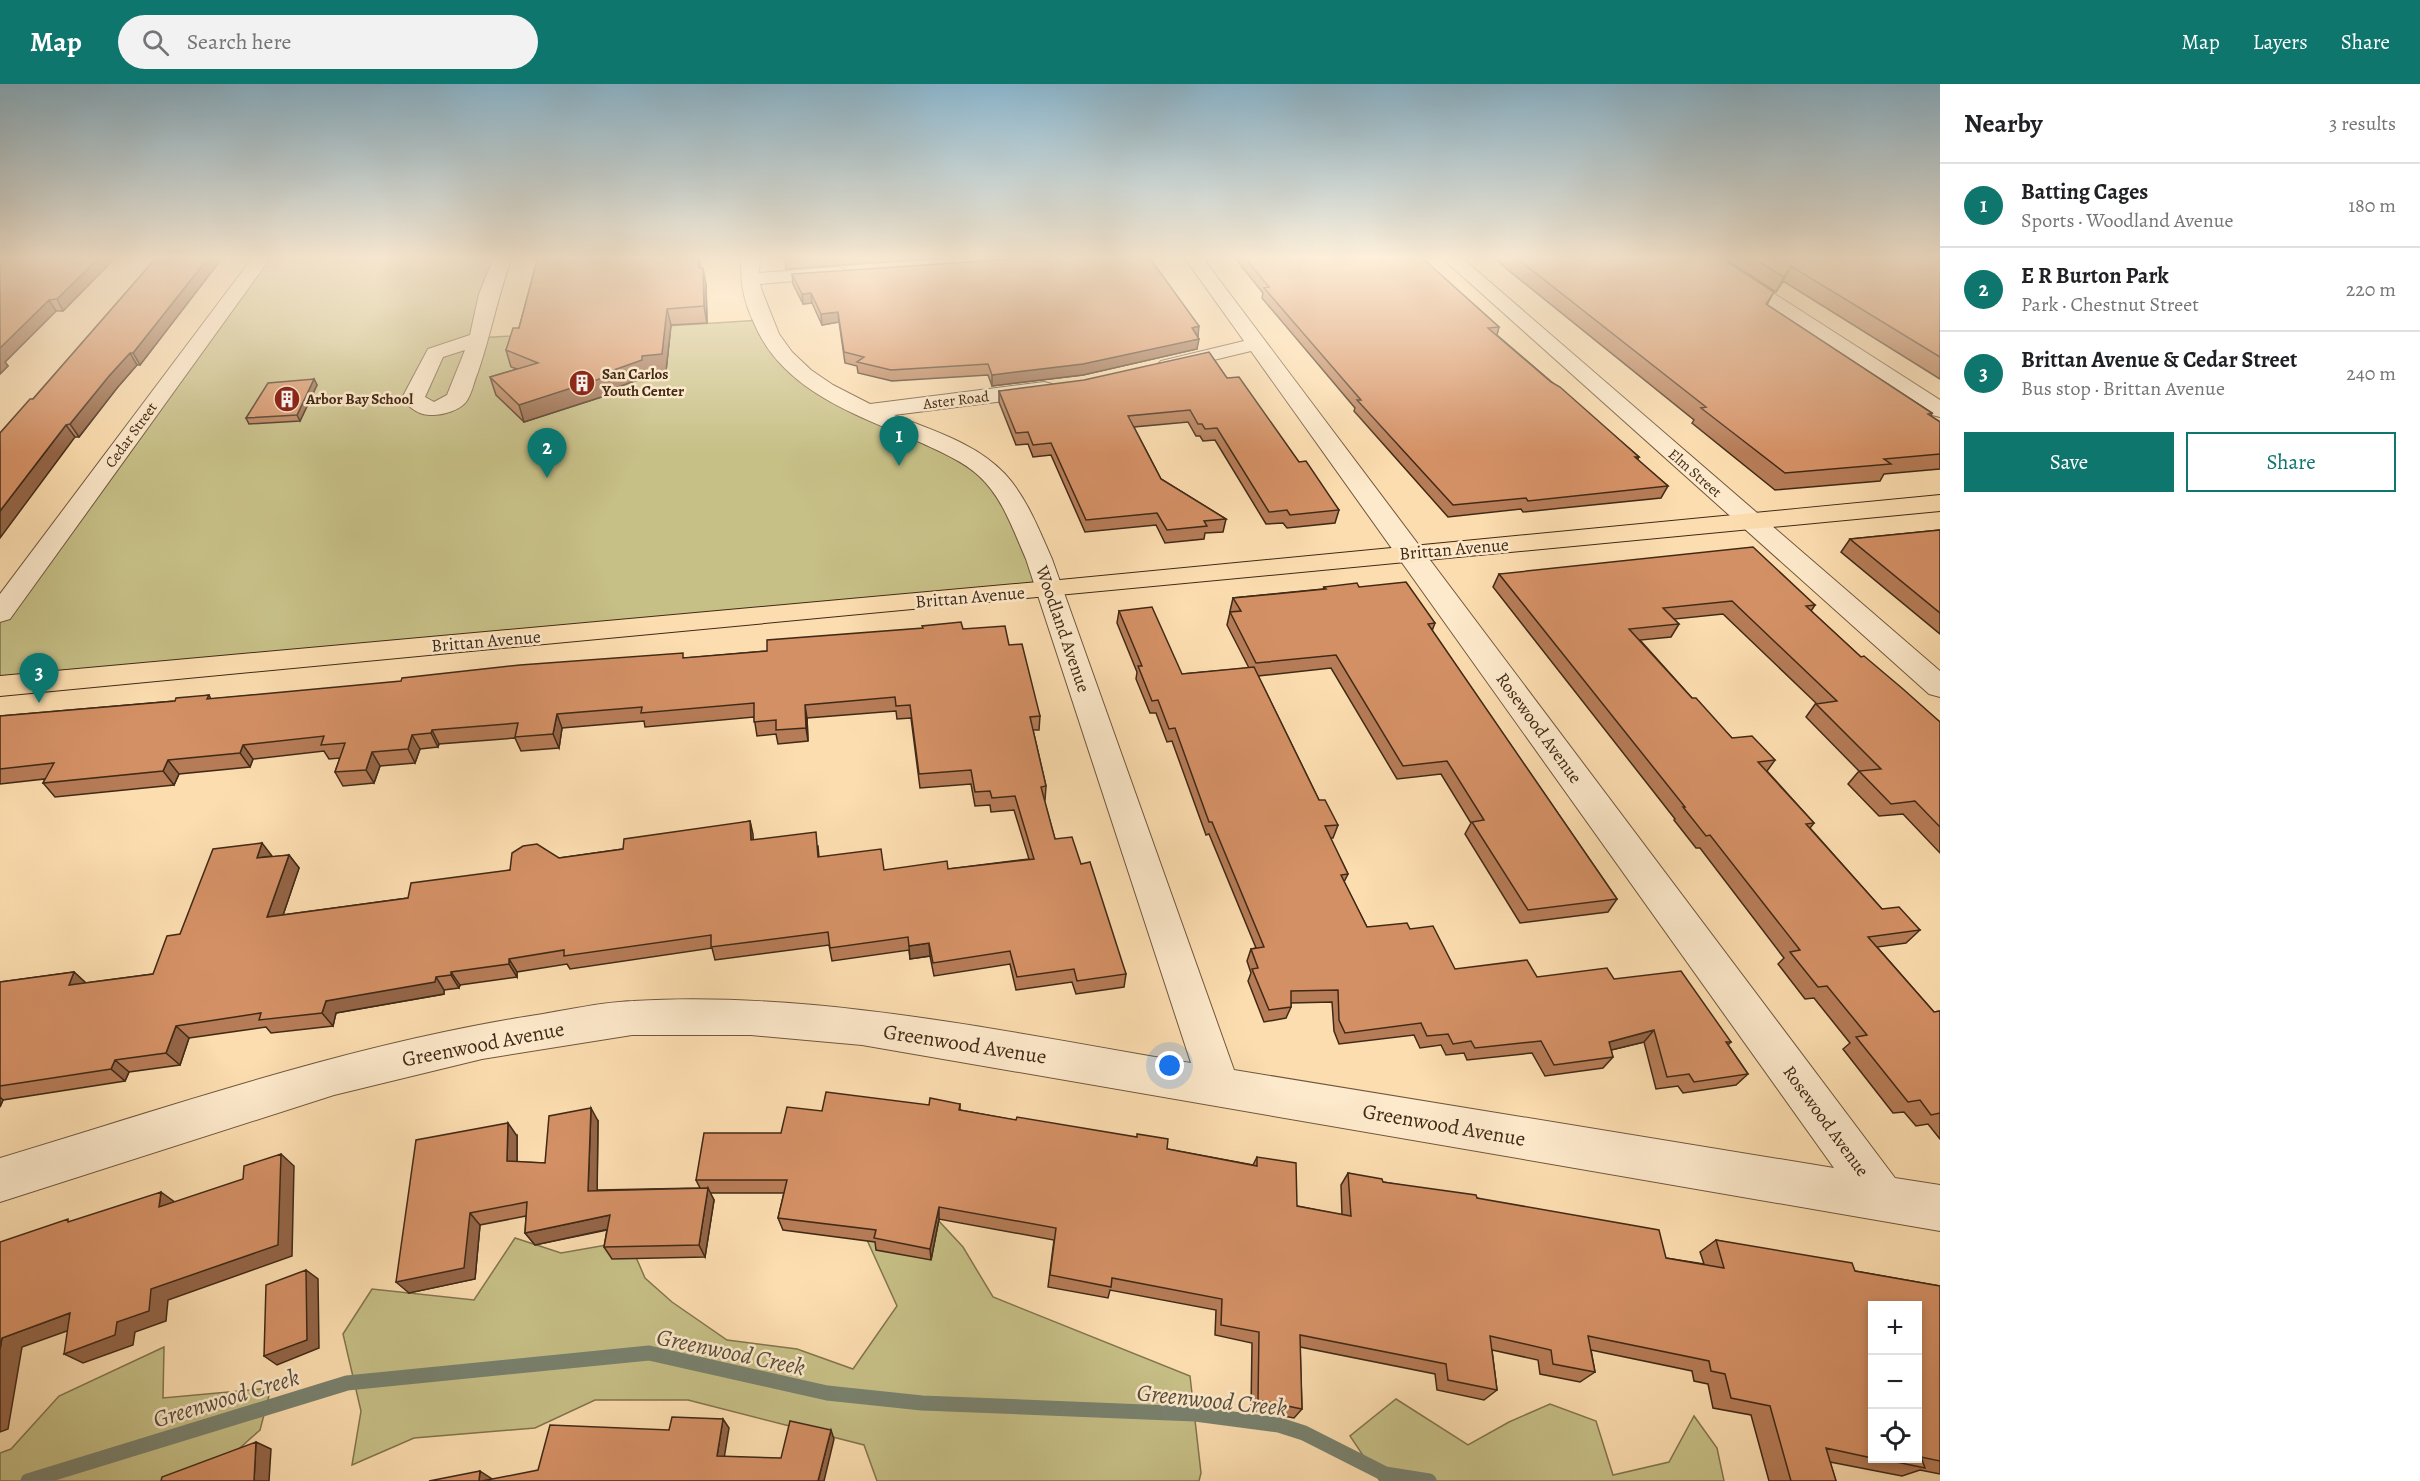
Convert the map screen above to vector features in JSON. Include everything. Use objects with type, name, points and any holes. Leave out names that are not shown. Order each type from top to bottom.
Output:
[{"type":"main road","name":"Brittan Avenue","points":[[0,686],[1049,589],[1940,503]]},
{"type":"street","name":"Cedar Street","points":[[0,613],[214,322]]},
{"type":"street","points":[[479,339],[435,353],[413,398],[423,408],[438,409],[457,399],[479,339],[484,322]]},
{"type":"street","name":"Woodland Avenue","points":[[761,322],[772,344],[788,362],[837,396],[972,458],[1002,485],[1039,559],[1219,1086]]},
{"type":"street","name":"Rosewood Avenue","points":[[1241,322],[1884,1200]]},
{"type":"street","name":"Elm Street","points":[[1524,322],[1940,687]]},
{"type":"street","points":[[1805,322],[1940,410]]},
{"type":"street","points":[[1143,371],[1257,344]]},
{"type":"street","name":"Aster Road","points":[[867,411],[1061,386]]},
{"type":"street","name":"Greenwood Avenue","points":[[0,1180],[334,1076],[482,1041],[632,1018],[751,1018],[862,1027],[1940,1208]]},
{"type":"shaded area","points":[[214,322],[484,322],[479,338],[727,322],[762,322],[788,362],[988,471],[1049,589],[0,686],[0,613]]},
{"type":"shaded area","points":[[911,1191],[963,1247],[993,1297],[1190,1376],[1201,1473],[1199,1481],[877,1481],[864,1445],[688,1400],[595,1400],[535,1428],[414,1438],[352,1465],[361,1411],[343,1334],[372,1289],[474,1300],[515,1238],[561,1253],[629,1241],[645,1278],[672,1302],[727,1340],[797,1349],[853,1369],[897,1306],[862,1229]]},
{"type":"shaded area","points":[[164,1347],[163,1398],[271,1388],[260,1430],[203,1481],[0,1481],[0,1453],[11,1449],[59,1396]]},
{"type":"shaded area","points":[[1396,1399],[1468,1445],[1509,1422],[1550,1404],[1596,1421],[1613,1475],[1669,1462],[1694,1416],[1717,1448],[1724,1481],[1380,1481],[1350,1436]]},
{"type":"building","points":[[0,322],[26,322],[0,348]]},
{"type":"building","points":[[100,322],[157,322],[70,424],[66,425],[0,511],[0,433],[30,399],[33,399]]},
{"type":"building","points":[[521,322],[666,322],[662,354],[642,356],[642,360],[611,371],[615,374],[519,405],[490,377],[538,363],[506,350],[513,328],[519,328]]},
{"type":"building","points":[[840,322],[1196,322],[1199,326],[1192,328],[1199,339],[1083,364],[992,375],[988,364],[891,370],[857,362],[864,357],[844,352]]},
{"type":"building","points":[[1294,322],[1494,322],[1499,327],[1488,328],[1551,382],[1560,387],[1668,486],[1528,501],[1526,498],[1453,505],[1357,400],[1361,400]]},
{"type":"building","points":[[1598,322],[1794,322],[1932,413],[1928,414],[1940,422],[1940,454],[1884,459],[1891,464],[1785,473],[1701,408],[1706,407]]},
{"type":"building","points":[[1883,322],[1940,322],[1940,357]]},
{"type":"building","points":[[1209,352],[1227,378],[1239,377],[1299,462],[1306,461],[1339,510],[1290,515],[1287,510],[1269,512],[1217,428],[1205,429],[1202,424],[1198,424],[1190,410],[1128,416],[1161,479],[1226,519],[1204,521],[1207,526],[1167,530],[1157,513],[1086,520],[1051,443],[1033,445],[1028,432],[1016,433],[999,391],[1084,380]]},
{"type":"building","points":[[314,379],[297,415],[246,418],[268,383]]},
{"type":"building","points":[[1940,530],[1940,613],[1850,539]]},
{"type":"building","points":[[1753,547],[1815,605],[1806,606],[1861,657],[1864,656],[1940,722],[1940,827],[1915,801],[1891,804],[1859,771],[1881,769],[1816,704],[1837,701],[1732,601],[1663,608],[1679,624],[1629,629],[1732,738],[1752,736],[1775,760],[1758,762],[1814,823],[1806,824],[1882,909],[1899,907],[1920,930],[1868,937],[1934,1012],[1940,1011],[1940,1113],[1931,1115],[1920,1100],[1908,1102],[1856,1037],[1867,1035],[1827,986],[1818,987],[1790,952],[1800,950],[1710,835],[1706,836],[1499,574]]},
{"type":"building","points":[[1406,582],[1435,623],[1428,624],[1617,899],[1528,910],[1472,822],[1484,820],[1447,761],[1403,766],[1336,655],[1256,663],[1230,612],[1241,611],[1233,598],[1326,589],[1324,587],[1357,583],[1359,587]]},
{"type":"building","points":[[1152,607],[1182,674],[1254,667],[1319,800],[1325,800],[1338,825],[1325,826],[1348,874],[1341,875],[1367,927],[1407,923],[1410,929],[1433,926],[1455,969],[1527,960],[1537,977],[1607,968],[1614,979],[1681,971],[1731,1042],[1726,1042],[1748,1074],[1694,1082],[1689,1074],[1667,1077],[1654,1030],[1609,1042],[1613,1057],[1554,1065],[1541,1041],[1475,1048],[1471,1041],[1453,1044],[1448,1034],[1427,1036],[1421,1023],[1345,1033],[1339,1020],[1338,990],[1291,991],[1291,1007],[1269,1010],[1252,969],[1258,968],[1251,949],[1264,947],[1212,822],[1209,822],[1175,728],[1169,729],[1158,700],[1152,701],[1138,666],[1142,666],[1119,611]]},
{"type":"building","points":[[961,622],[963,629],[1005,626],[1009,645],[1022,644],[1040,716],[1030,717],[1046,786],[1041,787],[1055,839],[1072,837],[1081,864],[1090,862],[1126,974],[1077,981],[1074,969],[1017,977],[1010,951],[933,963],[929,943],[909,946],[908,937],[830,948],[828,932],[711,947],[711,935],[564,956],[564,950],[509,959],[509,964],[451,972],[451,975],[436,977],[435,982],[326,1001],[322,1013],[259,1020],[261,1013],[176,1026],[166,1053],[115,1060],[111,1069],[0,1086],[0,982],[74,972],[69,985],[153,974],[167,936],[180,934],[213,849],[262,843],[257,858],[289,855],[267,917],[408,898],[411,883],[510,870],[512,853],[523,846],[537,844],[559,858],[623,849],[624,839],[750,821],[751,840],[816,832],[818,857],[881,849],[884,870],[947,861],[948,869],[1034,859],[1015,796],[992,798],[990,791],[975,792],[971,770],[919,774],[910,705],[896,706],[895,697],[805,705],[806,728],[776,730],[776,720],[754,722],[754,703],[641,713],[642,707],[557,714],[553,734],[515,737],[518,723],[432,730],[431,733],[412,735],[408,749],[372,752],[366,770],[335,772],[345,743],[321,745],[324,736],[243,745],[240,753],[168,760],[163,771],[43,783],[54,763],[0,769],[0,716],[175,701],[176,698],[209,695],[207,699],[401,681],[402,678],[520,665],[683,653],[683,658],[767,651],[767,640],[923,628],[922,626]]},
{"type":"building","points":[[826,1092],[929,1105],[930,1098],[960,1104],[959,1110],[1016,1120],[1017,1117],[1137,1137],[1137,1134],[1168,1139],[1167,1149],[1257,1166],[1257,1157],[1296,1163],[1297,1206],[1351,1216],[1348,1173],[1382,1179],[1383,1182],[1476,1195],[1477,1198],[1659,1230],[1666,1258],[1724,1268],[1716,1240],[1852,1263],[1855,1271],[1940,1286],[1940,1461],[1922,1457],[1922,1301],[1868,1301],[1868,1457],[1826,1448],[1836,1481],[1791,1481],[1770,1406],[1731,1398],[1725,1374],[1711,1371],[1709,1361],[1588,1336],[1595,1372],[1553,1364],[1551,1350],[1490,1336],[1497,1390],[1448,1380],[1446,1364],[1300,1335],[1302,1409],[1258,1400],[1259,1332],[1221,1325],[1222,1299],[1112,1278],[1111,1287],[1050,1275],[1056,1228],[939,1207],[930,1249],[874,1238],[876,1230],[778,1218],[787,1180],[696,1180],[704,1133],[781,1133],[787,1107],[822,1111]]},
{"type":"building","points":[[591,1108],[588,1191],[708,1188],[699,1245],[604,1247],[610,1215],[525,1233],[527,1202],[470,1213],[464,1268],[396,1282],[416,1140],[508,1123],[507,1161],[545,1163],[549,1116]]},
{"type":"building","points":[[281,1154],[278,1245],[151,1289],[149,1311],[117,1322],[115,1335],[64,1354],[70,1313],[2,1338],[0,1349],[0,1242],[161,1192],[159,1207],[243,1179],[244,1166]]},
{"type":"building","points":[[306,1270],[307,1340],[264,1356],[266,1285]]},
{"type":"building","points":[[672,1417],[723,1419],[717,1456],[781,1458],[790,1421],[831,1430],[818,1481],[482,1481],[538,1470],[550,1425],[669,1430]]},
{"type":"building","points":[[256,1442],[254,1481],[161,1481],[162,1477]]},
{"type":"building","points":[[1922,1460],[1925,1468],[1901,1463],[1922,1463]]},
{"type":"building","points":[[480,1471],[479,1481],[429,1481]]},
{"type":"waterway","name":"Greenwood Creek","points":[[28,1481],[347,1383],[649,1353],[827,1393],[922,1403],[1195,1414],[1279,1425],[1304,1433],[1385,1474],[1429,1481]]},
{"type":"place","name":"San Carlos Youth Center","points":[[582,383]]},
{"type":"place","name":"Arbor Bay School","points":[[287,399]]},
{"type":"place","name":"Batting Cages","points":[[899,466]]},
{"type":"place","name":"E R Burton Park","points":[[547,478]]},
{"type":"place","name":"Brittan Avenue & Cedar Street","points":[[39,703]]}]
